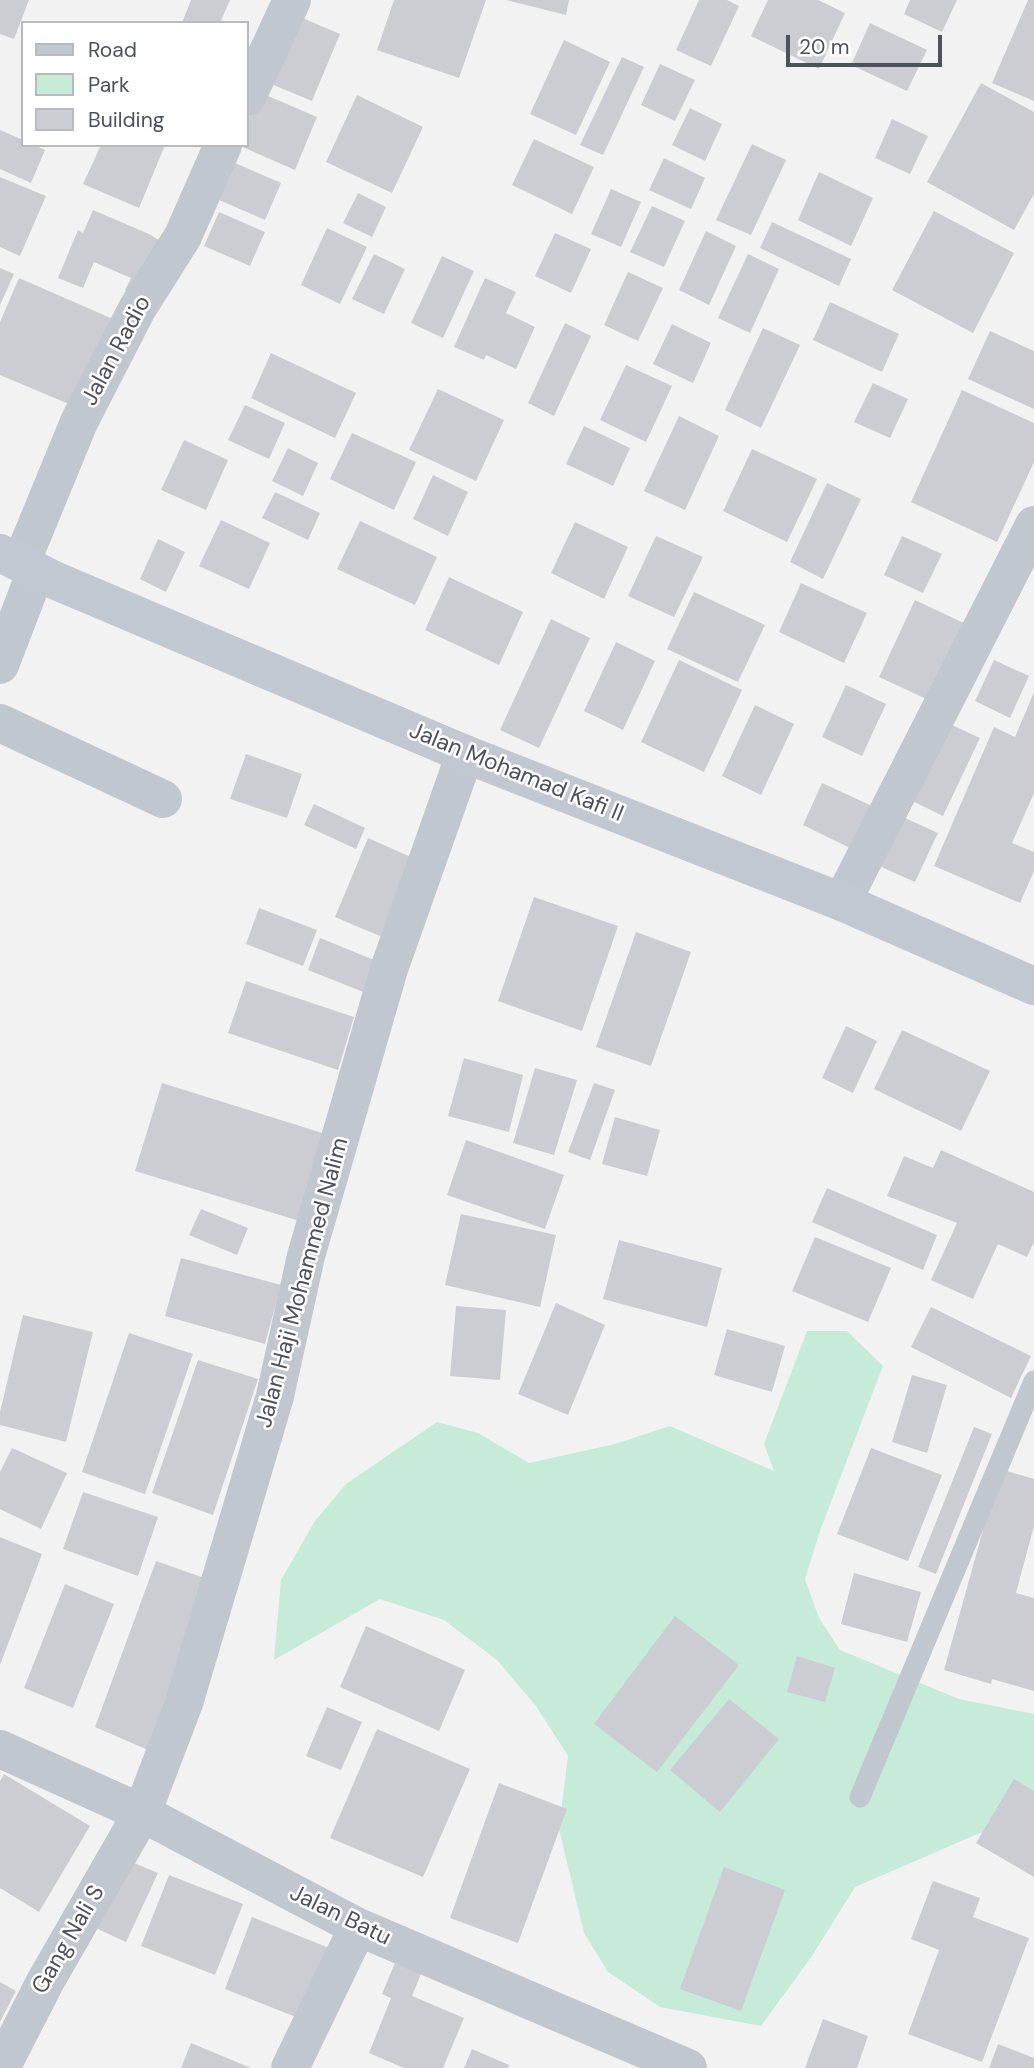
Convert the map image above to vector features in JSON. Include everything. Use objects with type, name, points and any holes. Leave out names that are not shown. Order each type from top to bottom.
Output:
[{"type":"main road","name":"Jalan Mohamad Kafi II","points":[[21,572],[459,769],[842,902],[1034,986]]},
{"type":"street","points":[[248,95],[292,0]]},
{"type":"street","name":"Jalan Radio","points":[[2,660],[21,572],[79,422],[137,309],[183,236],[222,147]]},
{"type":"street","points":[[842,902],[1034,525]]},
{"type":"street","points":[[0,723],[163,799]]},
{"type":"street","name":"Jalan Haji Mohammed Nalim","points":[[142,1814],[188,1690],[275,1396],[306,1256],[389,969],[459,769]]},
{"type":"street","name":"Jalan Batu","points":[[0,1749],[142,1814],[358,1927],[688,2068]]},
{"type":"street","name":"Gang Nali S","points":[[1,2068],[45,1982],[142,1814]]},
{"type":"street","points":[[290,2068],[358,1927]]},
{"type":"lane","points":[[860,1797],[1034,1381]]},
{"type":"green space","points":[[807,1331],[847,1331],[883,1366],[821,1528],[805,1579],[819,1618],[840,1650],[959,1699],[1034,1714],[1034,1822],[980,1833],[855,1887],[812,1956],[761,2026],[660,2007],[608,1972],[584,1933],[559,1829],[568,1756],[536,1706],[497,1660],[444,1620],[380,1599],[274,1660],[281,1580],[315,1521],[346,1484],[437,1422],[478,1433],[529,1463],[615,1444],[670,1426],[774,1471],[764,1444]]},
{"type":"building","points":[[0,0],[29,0],[14,39],[0,34]]},
{"type":"building","points":[[191,0],[230,0],[221,21],[183,21]]},
{"type":"building","points":[[394,0],[486,0],[459,78],[377,50]]},
{"type":"building","points":[[506,0],[569,0],[566,15]]},
{"type":"building","points":[[699,0],[727,0],[739,6],[711,66],[676,50]]},
{"type":"building","points":[[768,0],[818,0],[845,13],[819,69],[751,36]]},
{"type":"building","points":[[910,0],[957,0],[942,32],[904,14]]},
{"type":"building","points":[[1028,0],[1034,0],[1034,101],[992,83]]},
{"type":"building","points":[[300,17],[340,34],[312,101],[271,84]]},
{"type":"building","points":[[870,23],[927,50],[907,91],[851,65]]},
{"type":"building","points":[[564,40],[610,62],[576,135],[530,114]]},
{"type":"building","points":[[622,57],[644,67],[603,155],[580,145]]},
{"type":"building","points":[[660,64],[695,80],[675,121],[641,105]]},
{"type":"building","points":[[981,83],[1034,112],[1034,194],[1014,230],[927,182]]},
{"type":"building","points":[[259,92],[317,117],[295,170],[243,147],[248,147],[248,120]]},
{"type":"building","points":[[357,95],[423,127],[392,193],[326,162]]},
{"type":"building","points":[[690,108],[722,124],[705,161],[672,145]]},
{"type":"building","points":[[892,119],[928,136],[910,174],[875,158]]},
{"type":"building","points":[[0,130],[21,139],[21,147],[38,147],[45,150],[31,183],[0,169]]},
{"type":"building","points":[[534,139],[594,167],[572,214],[512,185]]},
{"type":"building","points":[[752,144],[786,160],[751,235],[716,220]]},
{"type":"building","points":[[100,147],[164,147],[139,208],[83,184]]},
{"type":"building","points":[[664,158],[705,178],[691,209],[649,190]]},
{"type":"building","points":[[226,159],[281,183],[265,220],[210,196]]},
{"type":"building","points":[[819,172],[873,198],[851,246],[798,220]]},
{"type":"building","points":[[0,177],[46,196],[20,256],[0,247]]},
{"type":"building","points":[[611,189],[641,202],[621,247],[591,234]]},
{"type":"building","points":[[358,193],[386,207],[372,237],[343,223]]},
{"type":"building","points":[[652,206],[685,221],[664,267],[630,252]]},
{"type":"building","points":[[93,210],[149,234],[169,246],[137,297],[125,290],[131,278],[94,262],[83,288],[58,278],[78,230],[83,233]]},
{"type":"building","points":[[934,211],[1014,253],[973,333],[892,290]]},
{"type":"building","points":[[219,212],[265,232],[250,266],[204,246]]},
{"type":"building","points":[[772,222],[851,259],[839,286],[760,248]]},
{"type":"building","points":[[327,228],[367,247],[340,304],[301,285]]},
{"type":"building","points":[[706,231],[736,246],[709,305],[679,290]]},
{"type":"building","points":[[555,233],[591,249],[571,293],[535,276]]},
{"type":"building","points":[[374,254],[405,269],[384,314],[352,299]]},
{"type":"building","points":[[748,254],[779,269],[750,333],[718,318]]},
{"type":"building","points":[[442,256],[474,271],[443,338],[411,323]]},
{"type":"building","points":[[0,268],[14,274],[0,305]]},
{"type":"building","points":[[628,272],[663,288],[638,341],[604,325]]},
{"type":"building","points":[[19,278],[120,322],[83,410],[0,375],[0,322]]},
{"type":"building","points":[[485,278],[516,292],[506,313],[535,327],[516,369],[486,355],[484,360],[454,347]]},
{"type":"building","points":[[830,302],[899,334],[882,372],[813,340]]},
{"type":"building","points":[[565,323],[591,336],[554,416],[528,403]]},
{"type":"building","points":[[672,324],[711,343],[693,383],[653,364]]},
{"type":"building","points":[[763,328],[800,345],[761,428],[725,410]]},
{"type":"building","points":[[990,331],[1034,351],[1034,409],[968,379]]},
{"type":"building","points":[[271,353],[356,393],[335,438],[251,398]]},
{"type":"building","points":[[626,365],[672,386],[646,442],[600,420]]},
{"type":"building","points":[[873,383],[908,399],[890,438],[854,422]]},
{"type":"building","points":[[438,389],[504,420],[476,481],[409,450]]},
{"type":"building","points":[[962,390],[1034,423],[1034,462],[997,542],[911,502]]},
{"type":"building","points":[[245,405],[285,423],[269,459],[228,440]]},
{"type":"building","points":[[679,416],[719,436],[685,510],[644,491]]},
{"type":"building","points":[[584,426],[630,448],[613,486],[566,464]]},
{"type":"building","points":[[352,433],[416,462],[394,510],[330,479]]},
{"type":"building","points":[[184,440],[228,460],[206,510],[161,490]]},
{"type":"building","points":[[288,448],[318,463],[303,496],[272,481]]},
{"type":"building","points":[[752,449],[817,479],[787,542],[723,511]]},
{"type":"building","points":[[433,475],[468,492],[448,536],[413,519]]},
{"type":"building","points":[[827,483],[861,499],[823,579],[790,562]]},
{"type":"building","points":[[275,492],[320,513],[308,540],[262,518]]},
{"type":"building","points":[[221,520],[270,543],[249,589],[199,566]]},
{"type":"building","points":[[360,521],[437,557],[415,605],[337,569]]},
{"type":"building","points":[[575,522],[628,547],[604,599],[551,573]]},
{"type":"building","points":[[656,536],[703,557],[674,617],[628,596]]},
{"type":"building","points":[[902,536],[942,554],[923,593],[884,575]]},
{"type":"building","points":[[158,539],[185,552],[166,592],[140,579]]},
{"type":"building","points":[[449,577],[523,612],[499,665],[425,630]]},
{"type":"building","points":[[801,583],[867,613],[844,663],[779,632]]},
{"type":"building","points":[[694,592],[765,625],[738,682],[667,649]]},
{"type":"building","points":[[915,600],[970,626],[935,703],[879,677]]},
{"type":"building","points":[[551,619],[590,638],[539,748],[500,730]]},
{"type":"building","points":[[616,642],[655,661],[623,730],[584,711]]},
{"type":"building","points":[[679,660],[742,690],[704,772],[641,742]]},
{"type":"building","points":[[994,660],[1029,676],[1010,718],[975,701]]},
{"type":"building","points":[[846,685],[886,704],[862,756],[822,737]]},
{"type":"building","points":[[1034,692],[1034,793],[1012,843],[1034,852],[1034,871],[1020,903],[934,866],[994,727],[1015,737]]},
{"type":"building","points":[[755,705],[794,724],[761,795],[722,776]]},
{"type":"building","points":[[941,720],[980,738],[943,816],[904,797]]},
{"type":"building","points":[[246,754],[302,774],[287,818],[230,799]]},
{"type":"building","points":[[822,783],[872,806],[852,849],[803,825]]},
{"type":"building","points":[[314,804],[365,828],[356,849],[304,825]]},
{"type":"building","points":[[903,817],[938,833],[915,882],[879,866]]},
{"type":"building","points":[[368,838],[420,861],[387,939],[335,917]]},
{"type":"building","points":[[534,897],[618,926],[582,1031],[498,1001]]},
{"type":"building","points":[[259,908],[317,930],[303,966],[246,944]]},
{"type":"building","points":[[636,932],[691,952],[651,1066],[596,1047]]},
{"type":"building","points":[[320,938],[384,964],[371,995],[308,970]]},
{"type":"building","points":[[246,981],[354,1017],[338,1070],[228,1033]]},
{"type":"building","points":[[846,1026],[877,1041],[853,1093],[822,1078]]},
{"type":"building","points":[[902,1030],[990,1071],[961,1131],[874,1089]]},
{"type":"building","points":[[464,1058],[523,1075],[509,1132],[448,1116]]},
{"type":"building","points":[[535,1068],[577,1080],[554,1155],[513,1143]]},
{"type":"building","points":[[162,1083],[332,1136],[306,1223],[135,1171]]},
{"type":"building","points":[[594,1083],[615,1090],[590,1160],[568,1152]]},
{"type":"building","points":[[615,1117],[660,1130],[647,1176],[602,1164]]},
{"type":"building","points":[[466,1140],[564,1175],[545,1229],[447,1195]]},
{"type":"building","points":[[941,1150],[1034,1192],[1034,1242],[1027,1257],[998,1244],[973,1299],[931,1280],[957,1223],[887,1196],[904,1156],[933,1168]]},
{"type":"building","points":[[827,1188],[937,1235],[923,1270],[812,1222]]},
{"type":"building","points":[[201,1209],[248,1228],[237,1255],[189,1235]]},
{"type":"building","points":[[461,1214],[556,1235],[540,1307],[445,1285]]},
{"type":"building","points":[[815,1237],[891,1268],[868,1322],[792,1291]]},
{"type":"building","points":[[619,1240],[722,1268],[707,1327],[603,1299]]},
{"type":"building","points":[[181,1258],[281,1285],[265,1344],[165,1316]]},
{"type":"building","points":[[556,1303],[605,1325],[568,1415],[518,1394]]},
{"type":"building","points":[[456,1306],[506,1310],[500,1380],[450,1376]]},
{"type":"building","points":[[931,1307],[1031,1356],[1011,1398],[911,1347]]},
{"type":"building","points":[[23,1315],[93,1332],[66,1442],[0,1425],[0,1412]]},
{"type":"building","points":[[727,1329],[785,1346],[772,1392],[714,1375]]},
{"type":"building","points":[[129,1333],[193,1354],[145,1494],[82,1472]]},
{"type":"building","points":[[198,1360],[258,1379],[213,1515],[152,1493]]},
{"type":"building","points":[[912,1375],[947,1385],[927,1453],[892,1442]]},
{"type":"building","points":[[974,1427],[992,1434],[936,1574],[918,1567]]},
{"type":"building","points":[[12,1448],[67,1473],[41,1529],[0,1509],[0,1472]]},
{"type":"building","points":[[871,1448],[942,1475],[908,1561],[837,1534]]},
{"type":"building","points":[[1000,1469],[1034,1479],[1034,1526],[1016,1593],[1034,1598],[1034,1691],[992,1679],[991,1684],[944,1670]]},
{"type":"building","points":[[83,1492],[158,1517],[138,1576],[63,1549]]},
{"type":"building","points":[[0,1537],[42,1554],[0,1665]]},
{"type":"building","points":[[156,1561],[210,1580],[148,1750],[95,1727]]},
{"type":"building","points":[[854,1573],[921,1592],[907,1642],[841,1624]]},
{"type":"building","points":[[65,1584],[114,1604],[73,1708],[24,1688]]},
{"type":"building","points":[[675,1616],[739,1665],[657,1772],[594,1724]]},
{"type":"building","points":[[366,1626],[465,1670],[439,1731],[340,1687]]},
{"type":"building","points":[[797,1656],[835,1668],[825,1702],[787,1692]]},
{"type":"building","points":[[729,1699],[779,1739],[720,1812],[670,1770]]},
{"type":"building","points":[[327,1707],[362,1722],[341,1770],[306,1756]]},
{"type":"building","points":[[377,1729],[470,1769],[423,1877],[330,1838]]},
{"type":"building","points":[[4,1774],[90,1826],[39,1912],[0,1888],[0,1781]]},
{"type":"building","points":[[1014,1779],[1034,1791],[1034,1877],[976,1843]]},
{"type":"building","points":[[499,1783],[567,1809],[518,1943],[450,1918]]},
{"type":"building","points":[[127,1860],[158,1873],[126,1942],[89,1925]]},
{"type":"building","points":[[724,1867],[785,1890],[741,2011],[680,1989]]},
{"type":"building","points":[[169,1875],[243,1904],[215,1975],[141,1946]]},
{"type":"building","points":[[933,1881],[980,1898],[973,1917],[1029,1938],[982,2062],[908,2034],[939,1950],[911,1939]]},
{"type":"building","points":[[252,1917],[334,1950],[306,2021],[225,1989]]},
{"type":"building","points":[[397,1958],[423,1969],[412,1996],[464,2018],[443,2068],[404,2068],[369,2053],[391,1998],[382,1994]]},
{"type":"building","points":[[0,1982],[16,1991],[0,2022]]},
{"type":"building","points":[[823,2019],[868,2036],[857,2068],[805,2068]]},
{"type":"building","points":[[191,2043],[251,2068],[181,2068]]},
{"type":"building","points":[[998,2044],[1034,2058],[1034,2068],[989,2068]]},
{"type":"building","points":[[472,2049],[509,2065],[508,2068],[464,2068]]}]
